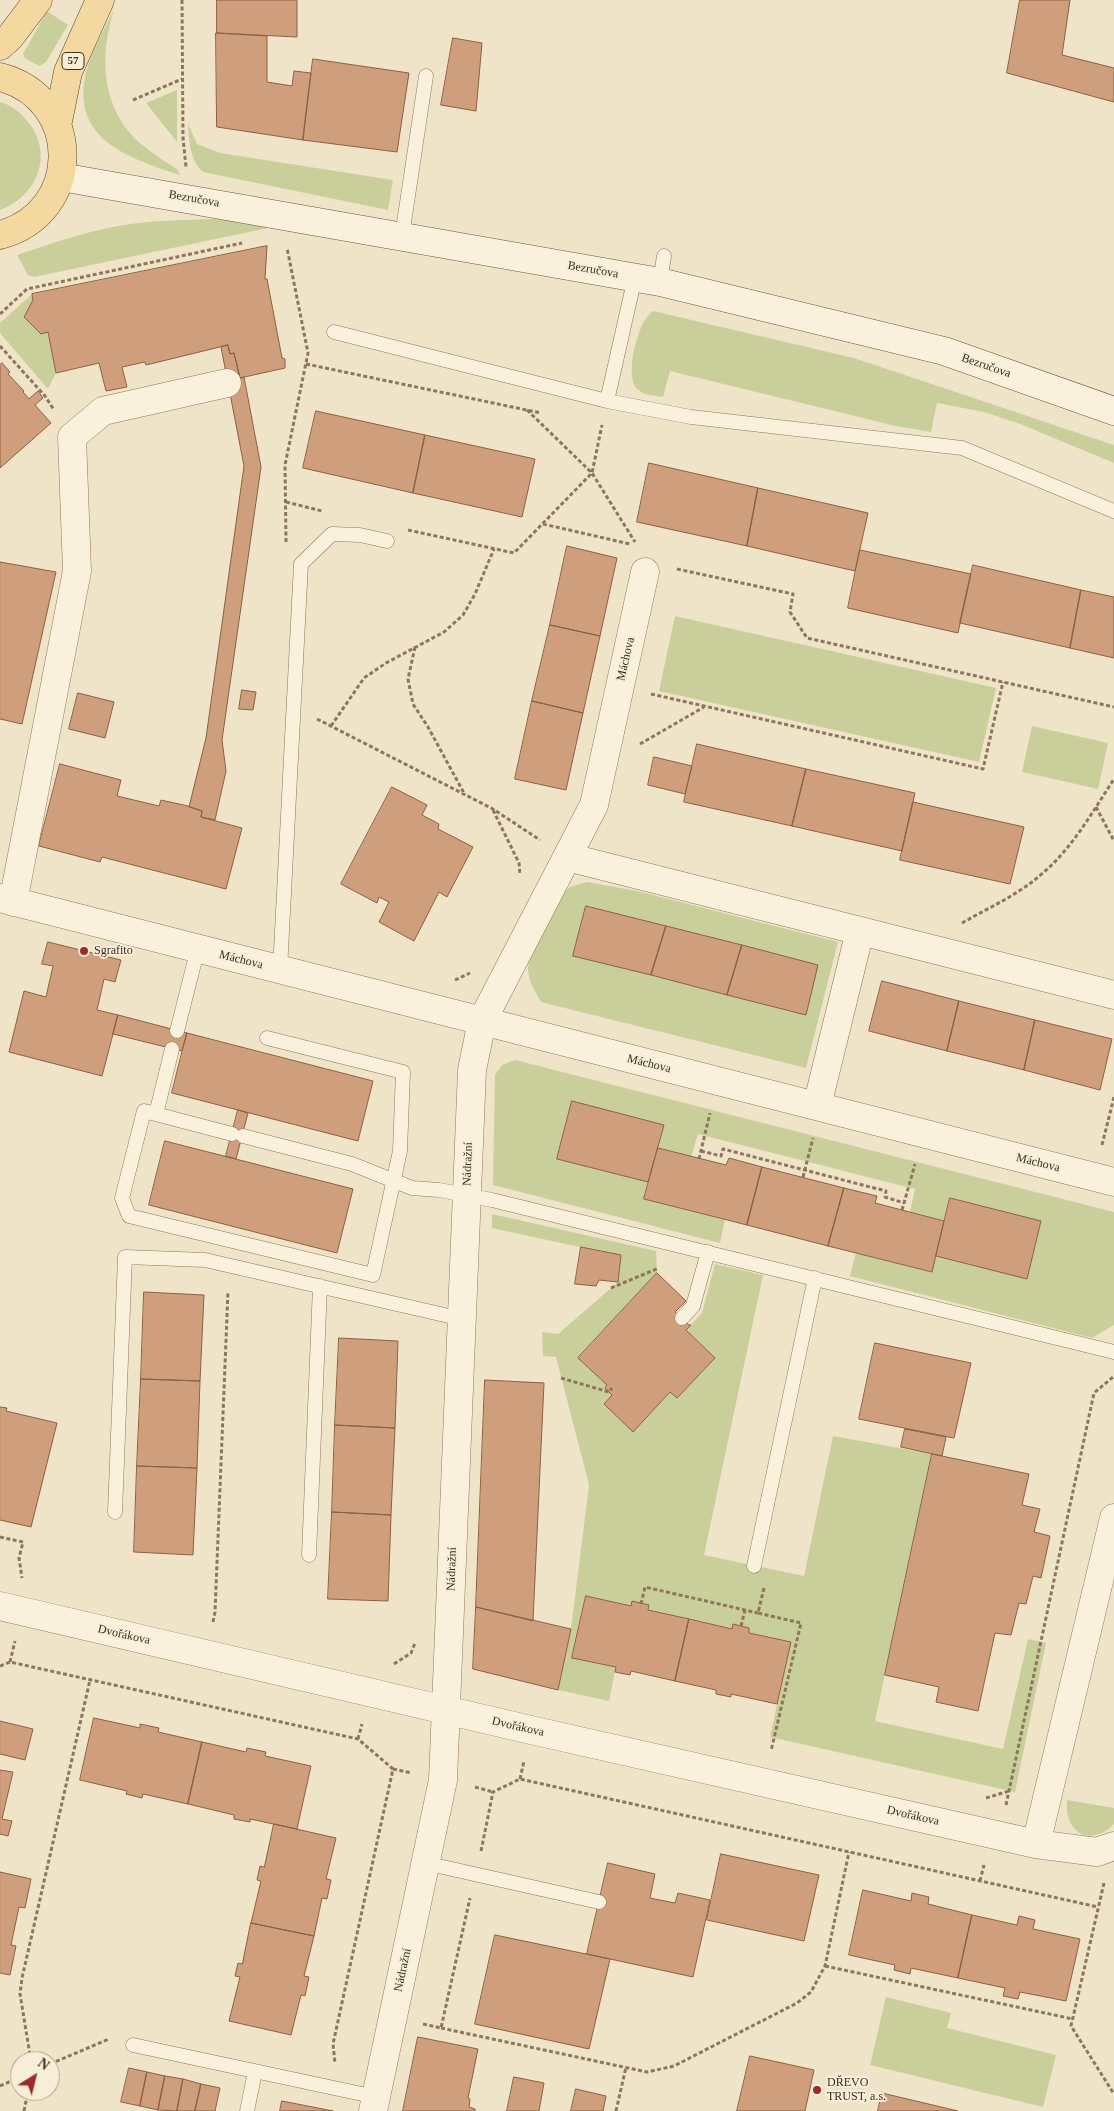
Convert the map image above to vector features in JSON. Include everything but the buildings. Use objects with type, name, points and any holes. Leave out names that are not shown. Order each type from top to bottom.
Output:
[{"type":"main road","points":[[0,46],[10,37],[38,0]]},
{"type":"main road","name":"57","points":[[57,126],[68,72],[100,0]]},
{"type":"main road","name":"57","points":[[0,77],[24,87],[35,94],[44,104],[57,126],[63,151],[60,177],[56,189],[42,211],[22,227],[0,235]]},
{"type":"street","name":"Bezručova","points":[[60,177],[402,236],[653,272],[944,351],[1114,411]]},
{"type":"street","points":[[7,900],[77,571],[72,437],[103,411],[227,383]]},
{"type":"street","name":"Máchova","points":[[482,1021],[594,805],[646,572]]},
{"type":"street","points":[[567,857],[1114,994]]},
{"type":"street","name":"Máchova","points":[[7,900],[482,1021],[816,1118],[1114,1182]]},
{"type":"street","points":[[816,1118],[860,931]]},
{"type":"street","name":"Nádražní","points":[[374,2104],[443,1780],[472,1070],[482,1021]]},
{"type":"street","points":[[1036,1844],[1114,1518]]},
{"type":"street","name":"Dvořákova","points":[[0,1606],[446,1710],[1036,1844],[1097,1852],[1113,1847]]},
{"type":"lane","points":[[402,236],[426,76]]},
{"type":"lane","points":[[608,401],[653,272]]},
{"type":"lane","points":[[334,332],[608,401],[691,417],[962,448],[1114,511]]},
{"type":"lane","points":[[280,970],[301,564],[332,534],[360,535],[387,541]]},
{"type":"lane","points":[[177,1031],[198,948]]},
{"type":"lane","points":[[268,1038],[403,1072],[400,1151],[393,1181],[373,1275],[129,1216],[122,1198],[144,1111],[352,1164],[393,1181],[412,1188],[467,1195],[706,1257],[815,1278],[1114,1352]]},
{"type":"lane","points":[[156,1114],[172,1049]]},
{"type":"lane","points":[[115,1512],[125,1257],[205,1260],[462,1318]]},
{"type":"lane","points":[[682,1318],[693,1306],[706,1257]]},
{"type":"lane","points":[[754,1566],[815,1278]]},
{"type":"lane","points":[[309,1555],[320,1286]]},
{"type":"lane","points":[[425,1863],[599,1902]]},
{"type":"lane","points":[[133,2045],[339,2089],[374,2104]]},
{"type":"lane","points":[[247,2111],[256,2072]]},
{"type":"path","points":[[182,0],[183,138],[186,168]]},
{"type":"path","points":[[133,100],[182,79]]},
{"type":"path","points":[[0,314],[27,289],[249,241]]},
{"type":"path","points":[[286,548],[285,465],[308,353],[287,246]]},
{"type":"path","points":[[0,346],[45,396],[72,437]]},
{"type":"path","points":[[400,528],[514,553],[592,473],[608,401]]},
{"type":"path","points":[[526,410],[592,473],[638,545],[542,524]]},
{"type":"path","points":[[286,502],[324,511]]},
{"type":"path","points":[[332,726],[364,678],[444,632],[463,615],[475,594],[494,549]]},
{"type":"path","points":[[677,568],[793,594],[790,612],[807,638],[1114,707]]},
{"type":"path","points":[[415,648],[408,679],[413,704],[428,727],[466,796]]},
{"type":"path","points":[[620,687],[983,769],[1003,682]]},
{"type":"path","points":[[603,766],[704,706]]},
{"type":"path","points":[[294,717],[316,718],[332,726],[492,809],[567,857]]},
{"type":"path","points":[[936,950],[940,935],[1013,895],[1046,871],[1073,840],[1114,779]]},
{"type":"path","points":[[1096,807],[1114,841]]},
{"type":"path","points":[[492,809],[519,863],[520,880]]},
{"type":"path","points":[[448,982],[461,978],[471,972],[476,966]]},
{"type":"path","points":[[699,1159],[712,1105]]},
{"type":"path","points":[[803,1177],[816,1118]]},
{"type":"path","points":[[701,1151],[721,1156],[723,1149],[805,1170],[886,1191],[884,1197],[904,1203]]},
{"type":"path","points":[[902,1210],[917,1156]]},
{"type":"path","points":[[611,1288],[656,1268],[706,1257]]},
{"type":"path","points":[[205,1654],[215,1612],[229,1266]]},
{"type":"path","points":[[984,1799],[1009,1790],[1094,1393],[1114,1375]]},
{"type":"path","points":[[561,1378],[609,1392],[612,1388]]},
{"type":"path","points":[[754,1566],[768,1569],[758,1613]]},
{"type":"path","points":[[641,1604],[645,1587],[801,1623],[770,1759]]},
{"type":"path","points":[[741,1626],[745,1610]]},
{"type":"path","points":[[390,1665],[412,1653],[417,1636]]},
{"type":"path","points":[[0,1666],[10,1662],[358,1739],[393,1769],[333,2044],[339,2089]]},
{"type":"path","points":[[29,2051],[20,1994],[22,1978],[90,1680]]},
{"type":"path","points":[[441,2028],[494,1792],[520,1779],[1098,1907]]},
{"type":"path","points":[[1113,1847],[1071,2026],[1114,2094]]},
{"type":"path","points":[[418,2030],[421,2023],[647,2072],[674,2066],[797,2003],[812,1992],[825,1966],[849,1852]]},
{"type":"path","points":[[825,1966],[1073,2019]]},
{"type":"path","points":[[616,2111],[626,2067]]},
{"type":"green space","points":[[114,10],[106,46],[105,64],[111,99],[118,115],[128,130],[141,144],[178,170],[180,175],[138,160],[119,150],[104,139],[92,125],[85,108],[84,87],[89,62]]},
{"type":"green space","points":[[47,11],[68,25],[46,62],[39,66],[25,58],[23,54]]},
{"type":"green space","points":[[177,90],[177,142],[146,103]]},
{"type":"green space","points":[[0,102],[16,110],[28,122],[36,135],[40,148],[40,161],[38,174],[32,185],[13,204],[0,210]]},
{"type":"green space","points":[[188,124],[197,144],[220,153],[393,180],[388,210],[203,172],[193,156]]},
{"type":"green space","points":[[219,219],[273,222],[268,228],[34,277],[28,275],[17,255],[80,235],[118,226],[155,221]]},
{"type":"green space","points":[[32,294],[33,300],[24,317],[41,334],[48,332],[56,373],[48,389],[0,333],[0,323]]},
{"type":"green space","points":[[653,311],[854,358],[1114,445],[1114,463],[1020,424],[984,412],[937,403],[931,432],[896,426],[670,371],[663,397],[646,394],[637,389],[633,382],[632,361],[634,348],[642,325],[647,316]]},
{"type":"green space","points":[[675,616],[996,688],[979,762],[659,691]]},
{"type":"green space","points":[[1032,726],[1108,743],[1098,789],[1022,772]]},
{"type":"green space","points":[[587,882],[637,891],[838,942],[806,1068],[541,1002],[528,970],[536,941],[548,916],[566,890]]},
{"type":"green space","points":[[515,1060],[1114,1212],[1114,1325],[1092,1338],[850,1276],[856,1253],[931,1272],[936,1256],[1027,1279],[1041,1221],[950,1198],[944,1221],[910,1212],[915,1189],[698,1134],[691,1157],[658,1148],[663,1125],[573,1102],[558,1159],[648,1182],[644,1199],[725,1220],[720,1243],[493,1185],[495,1075],[502,1065]]},
{"type":"green space","points":[[492,1214],[656,1251],[657,1273],[578,1358],[607,1385],[619,1388],[604,1404],[633,1432],[670,1392],[677,1398],[715,1358],[686,1330],[702,1313],[715,1264],[763,1275],[704,1555],[804,1576],[833,1436],[932,1454],[875,1721],[1003,1749],[1028,1639],[1046,1643],[1015,1792],[770,1737],[791,1642],[749,1633],[749,1628],[733,1624],[732,1629],[648,1610],[649,1605],[631,1606],[586,1596],[572,1657],[616,1667],[609,1701],[558,1690],[571,1629],[589,1485],[556,1357],[543,1356],[542,1332],[558,1334],[618,1282],[621,1256],[492,1228]]},
{"type":"green space","points":[[1067,1800],[1114,1808],[1114,1824],[1096,1835],[1088,1836],[1080,1833],[1070,1821],[1067,1811]]},
{"type":"green space","points":[[886,1997],[951,2013],[947,2028],[1056,2055],[1043,2107],[870,2065]]},
{"type":"place","name":"Sgrafito","points":[[84,951]]},
{"type":"place","name":"DŘEVO TRUST, a.s.","points":[[817,2090]]}]
